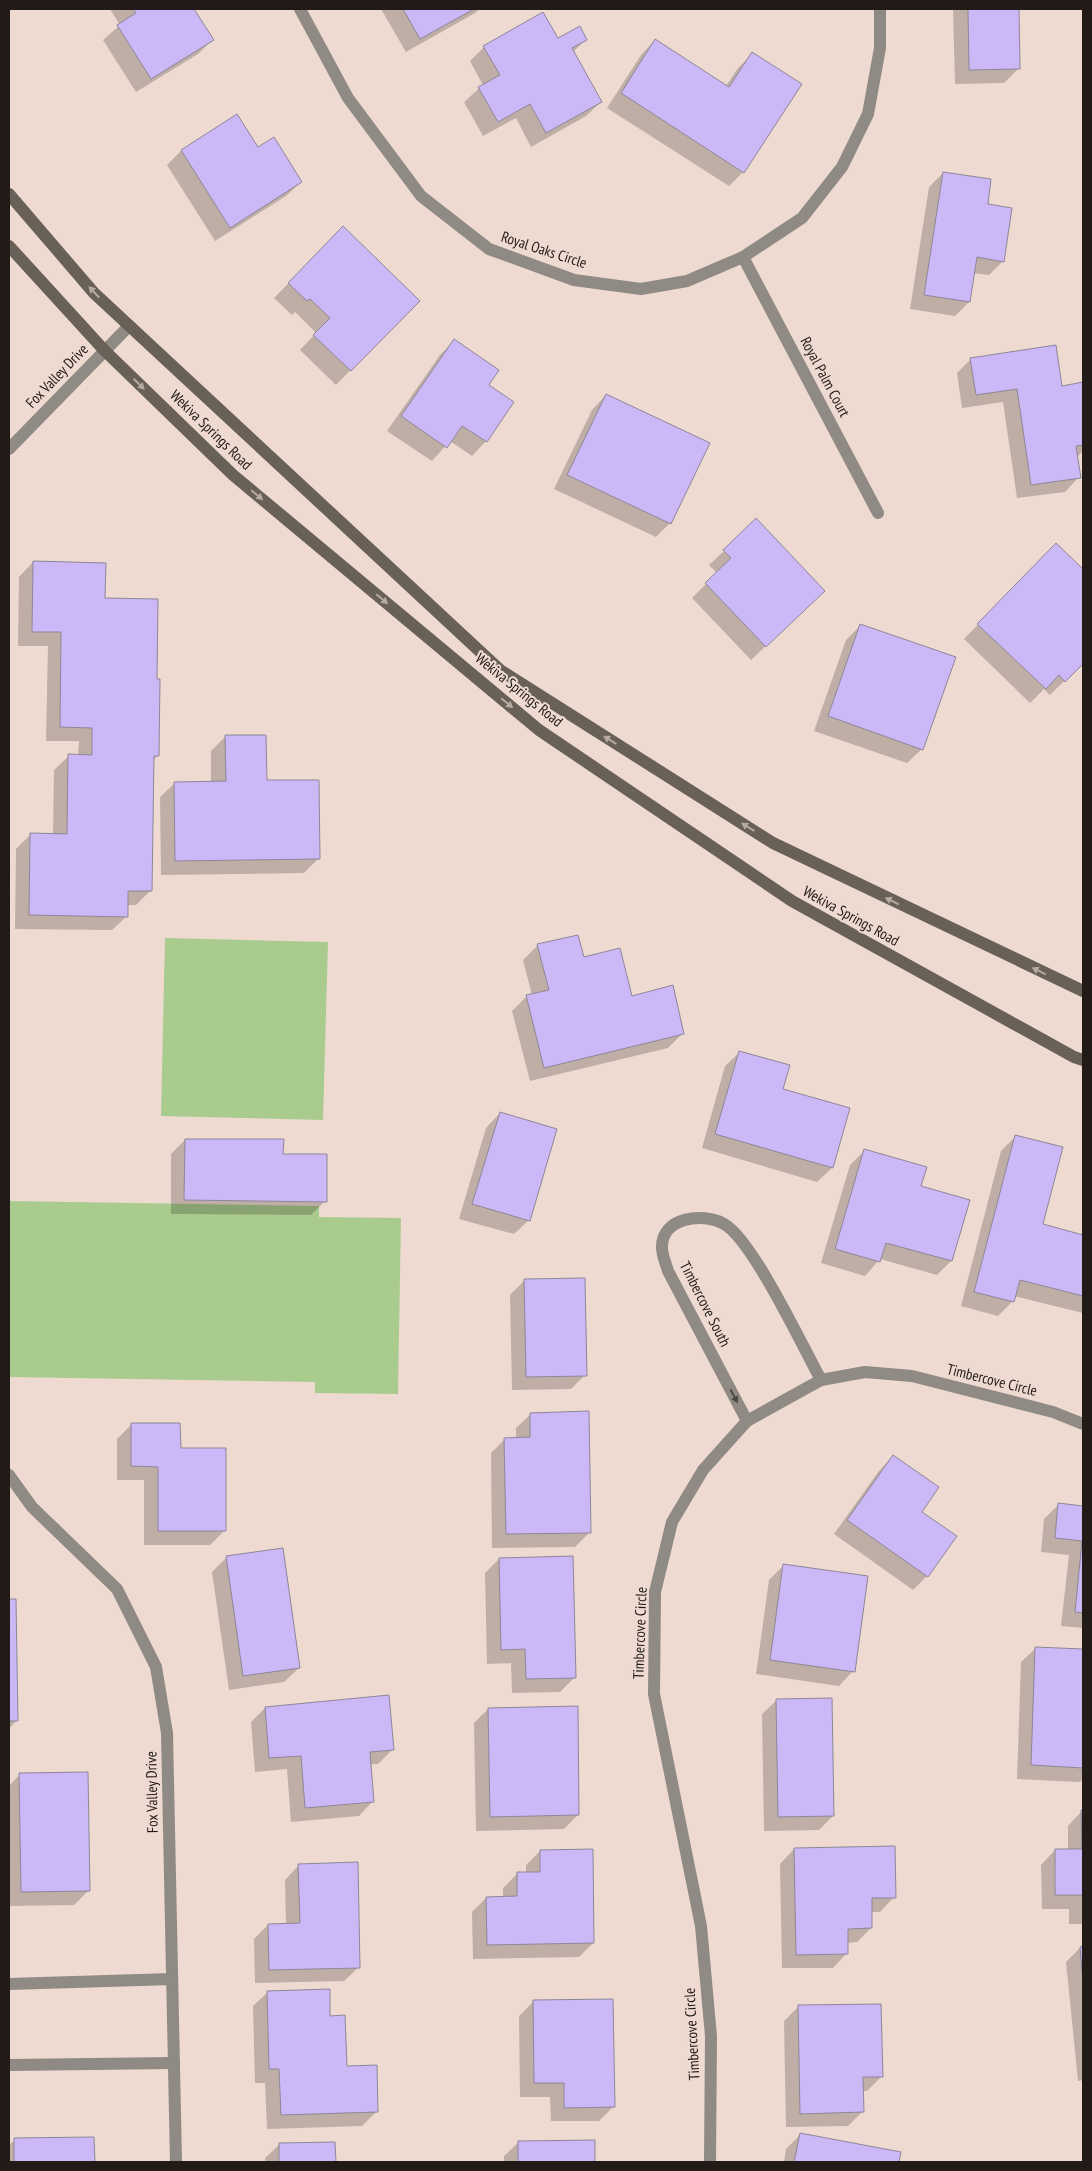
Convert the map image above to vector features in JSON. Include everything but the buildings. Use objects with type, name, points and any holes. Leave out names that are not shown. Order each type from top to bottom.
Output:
[{"type":"main road","name":"Wekiva Springs Road","points":[[9,194],[94,293],[500,670],[772,843],[1083,991]]},
{"type":"main road","name":"Wekiva Springs Road","points":[[9,246],[104,350],[233,475],[539,730],[792,901],[1074,1057],[1083,1060]]},
{"type":"street","name":"Royal Oaks Circle","points":[[300,9],[348,98],[421,196],[489,249],[574,280],[641,288],[687,281],[743,257],[802,218],[842,167],[868,114],[880,48],[880,9]]},
{"type":"street","name":"Royal Palm Court","points":[[743,257],[878,513]]},
{"type":"street","name":"Fox Valley Drive","points":[[9,449],[129,326]]},
{"type":"street","name":"Timbercove South","points":[[747,1421],[668,1271],[662,1248],[667,1230],[682,1220],[703,1217],[725,1224],[751,1252],[820,1380]]},
{"type":"street","name":"Timbercove Circle","points":[[710,2162],[711,2036],[701,1926],[654,1694],[655,1592],[672,1522],[703,1470],[747,1421],[820,1380],[865,1372],[912,1376],[1053,1412],[1083,1424]]},
{"type":"street","name":"Fox Valley Drive","points":[[9,1475],[32,1507],[117,1589],[156,1667],[167,1733],[176,2162]]},
{"type":"street","points":[[9,1984],[172,1979]]},
{"type":"street","points":[[9,2065],[174,2063]]},
{"type":"green space","points":[[165,938],[328,942],[323,1120],[161,1116]]},
{"type":"green space","points":[[9,1201],[319,1206],[319,1217],[401,1218],[398,1394],[315,1393],[315,1382],[9,1377]]}]
